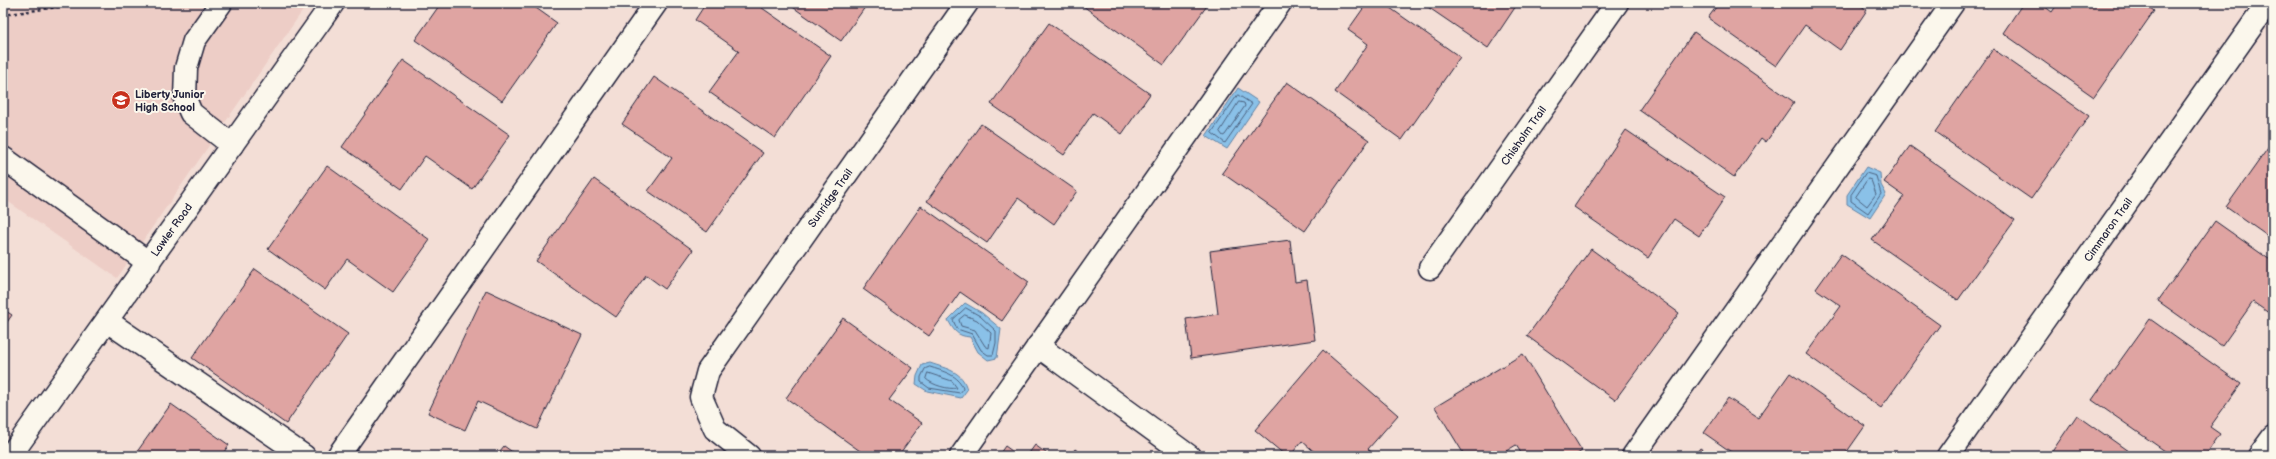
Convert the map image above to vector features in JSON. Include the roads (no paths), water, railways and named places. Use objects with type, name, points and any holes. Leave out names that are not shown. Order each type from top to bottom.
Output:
[{"type":"street","points":[[221,3],[194,41],[186,68],[185,99],[191,113],[232,145]]},
{"type":"street","name":"Lawler Road","points":[[10,456],[333,3]]},
{"type":"street","points":[[338,456],[656,3]]},
{"type":"street","name":"Sunridge Trail","points":[[749,456],[715,429],[701,397],[708,371],[967,3]]},
{"type":"street","points":[[962,456],[1280,3]]},
{"type":"street","name":"Chisholm Trail","points":[[1430,268],[1617,3]]},
{"type":"street","points":[[1633,456],[1953,3]]},
{"type":"street","name":"Cimmaron Trail","points":[[1948,456],[2268,3]]},
{"type":"street","points":[[3,158],[149,263]]},
{"type":"street","points":[[107,321],[304,456]]},
{"type":"street","points":[[1038,346],[1189,456]]},
{"type":"street","points":[[2259,456],[2273,437]]},
{"type":"water","points":[[1238,88],[1259,102],[1227,149],[1206,136]]},
{"type":"water","points":[[1866,167],[1880,173],[1881,185],[1886,194],[1870,218],[1847,204],[1847,195]]},
{"type":"water","points":[[965,303],[982,313],[1001,329],[997,358],[988,360],[978,352],[970,337],[959,334],[950,324],[948,320]]},
{"type":"water","points":[[930,363],[948,369],[962,379],[967,390],[961,398],[927,391],[916,384],[917,376],[922,365]]},
{"type":"place","name":"Liberty Junior High School","points":[[121,100]]}]
